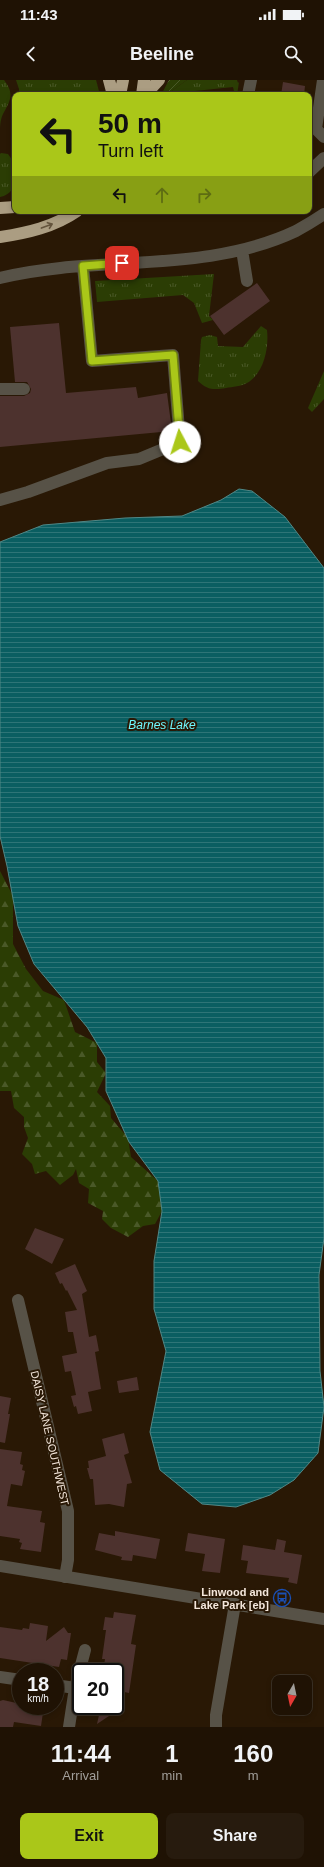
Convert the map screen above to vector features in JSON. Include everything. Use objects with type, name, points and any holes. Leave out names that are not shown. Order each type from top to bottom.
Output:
[{"type":"highway","points":[[109,80],[112,92]]},
{"type":"highway","points":[[121,92],[123,80]]},
{"type":"highway","points":[[142,92],[144,80]]},
{"type":"highway","points":[[148,92],[159,80]]},
{"type":"highway","points":[[0,208],[12,207]]},
{"type":"highway","points":[[0,237],[29,232],[54,223],[70,214]]},
{"type":"street","points":[[249,92],[251,80]]},
{"type":"street","points":[[323,88],[316,130],[324,137]]},
{"type":"street","points":[[312,169],[324,158]]},
{"type":"street","points":[[0,278],[56,267],[195,258],[242,250],[296,231],[310,216],[324,214]]},
{"type":"street","points":[[242,250],[247,281]]},
{"type":"street","points":[[0,500],[28,492],[107,463],[138,459],[180,442],[173,355],[92,361],[83,266]]},
{"type":"street","points":[[0,390],[24,389]]},
{"type":"street","name":"DAISY LANE SOUTHWEST","points":[[18,1300],[68,1511],[68,1560],[65,1577]]},
{"type":"street","points":[[0,1566],[319,1618],[324,1610]]},
{"type":"street","points":[[216,1727],[216,1715],[235,1604]]},
{"type":"street","points":[[82,1663],[85,1650]]},
{"type":"street","points":[[0,1677],[12,1679]]},
{"type":"street","points":[[69,1727],[72,1708]]},
{"type":"green space","points":[[0,80],[4,80],[9,89],[10,97],[1,119],[0,126]]},
{"type":"green space","points":[[16,80],[96,80],[99,92],[19,92]]},
{"type":"green space","points":[[169,80],[187,80],[170,92],[163,92]]},
{"type":"green space","points":[[187,80],[237,80],[238,83],[239,82],[237,92],[234,92],[233,87],[170,92]]},
{"type":"green space","points":[[0,154],[8,154],[12,161],[12,189],[6,195],[0,197]]},
{"type":"green space","points":[[214,274],[209,316],[213,320],[202,323],[194,303],[183,295],[97,302],[95,281]]},
{"type":"green space","points":[[261,326],[267,330],[266,352],[261,367],[253,379],[242,385],[218,389],[208,388],[198,381],[202,337],[210,335],[217,337],[218,346],[243,347]]},
{"type":"green space","points":[[324,371],[324,399],[312,412],[308,408]]},
{"type":"green space","points":[[0,871],[13,896],[13,944],[26,969],[43,991],[64,1000],[75,1032],[97,1043],[97,1062],[106,1073],[97,1092],[110,1106],[111,1118],[128,1138],[131,1157],[158,1181],[162,1211],[155,1224],[143,1226],[128,1237],[111,1228],[102,1219],[103,1211],[88,1203],[89,1189],[79,1183],[76,1169],[73,1175],[60,1185],[46,1171],[35,1174],[32,1164],[22,1154],[28,1138],[24,1127],[24,1117],[14,1108],[11,1091],[0,1091]]},
{"type":"water","name":"Barnes Lake","points":[[239,489],[252,491],[285,517],[324,568],[324,1238],[319,1275],[320,1371],[324,1407],[318,1453],[294,1480],[270,1495],[236,1507],[202,1504],[160,1470],[150,1432],[166,1351],[154,1309],[154,1261],[162,1211],[158,1181],[129,1142],[106,1091],[106,1058],[87,1027],[34,964],[18,926],[0,836],[0,542],[43,525],[125,518],[182,516],[221,500]]},
{"type":"building","points":[[283,82],[305,86],[304,92],[281,92]]},
{"type":"building","points":[[257,283],[270,301],[224,335],[210,316]]},
{"type":"building","points":[[59,323],[66,393],[136,387],[138,398],[167,393],[172,431],[0,447],[0,396],[24,396],[30,393],[31,389],[27,382],[15,382],[10,327]]},
{"type":"building","points":[[35,1228],[64,1239],[52,1264],[25,1249]]},
{"type":"building","points":[[75,1264],[87,1291],[82,1294],[89,1337],[96,1335],[99,1351],[95,1352],[101,1389],[88,1392],[92,1411],[78,1414],[71,1396],[76,1395],[71,1371],[65,1372],[62,1356],[77,1353],[73,1332],[68,1332],[65,1312],[77,1310],[67,1290],[66,1291],[62,1283],[60,1284],[55,1273]]},
{"type":"building","points":[[137,1377],[139,1390],[119,1393],[117,1381]]},
{"type":"building","points":[[0,1396],[11,1398],[5,1443],[0,1442]]},
{"type":"building","points":[[124,1433],[129,1453],[124,1455],[132,1483],[127,1484],[124,1507],[109,1504],[95,1505],[93,1479],[90,1479],[87,1468],[89,1468],[88,1461],[106,1456],[102,1439]]},
{"type":"building","points":[[0,1449],[22,1452],[20,1464],[23,1465],[22,1470],[25,1471],[22,1486],[11,1484],[7,1506],[42,1511],[40,1522],[45,1523],[41,1552],[20,1549],[22,1543],[19,1542],[20,1539],[0,1536]]},
{"type":"building","points":[[115,1531],[160,1539],[156,1559],[133,1555],[132,1561],[121,1560],[122,1557],[95,1550],[99,1533],[115,1536]]},
{"type":"building","points":[[188,1533],[225,1539],[220,1573],[202,1571],[205,1554],[185,1551]]},
{"type":"building","points":[[277,1539],[286,1541],[284,1552],[302,1555],[297,1584],[288,1582],[289,1578],[246,1573],[248,1561],[241,1560],[243,1545],[275,1550]]},
{"type":"building","points":[[114,1612],[136,1615],[131,1644],[136,1645],[129,1693],[124,1692],[124,1663],[104,1663],[105,1659],[102,1659],[106,1630],[103,1630],[105,1617],[113,1618]]},
{"type":"building","points":[[30,1623],[48,1626],[46,1641],[64,1627],[68,1633],[71,1633],[67,1660],[61,1659],[60,1663],[33,1663],[0,1658],[0,1627],[22,1630],[23,1628],[29,1629]]},
{"type":"building","points":[[3,1700],[12,1702],[12,1715],[43,1715],[41,1726],[14,1722],[13,1727],[0,1727],[0,1701]]},
{"type":"building","points":[[99,1715],[110,1715],[97,1724]]},
{"type":"place","name":"Linwood and Lake Park [eb]","points":[[282,1598]]},
{"type":"route","points":[[122,263],[83,266],[92,361],[173,355],[180,442]]}]
